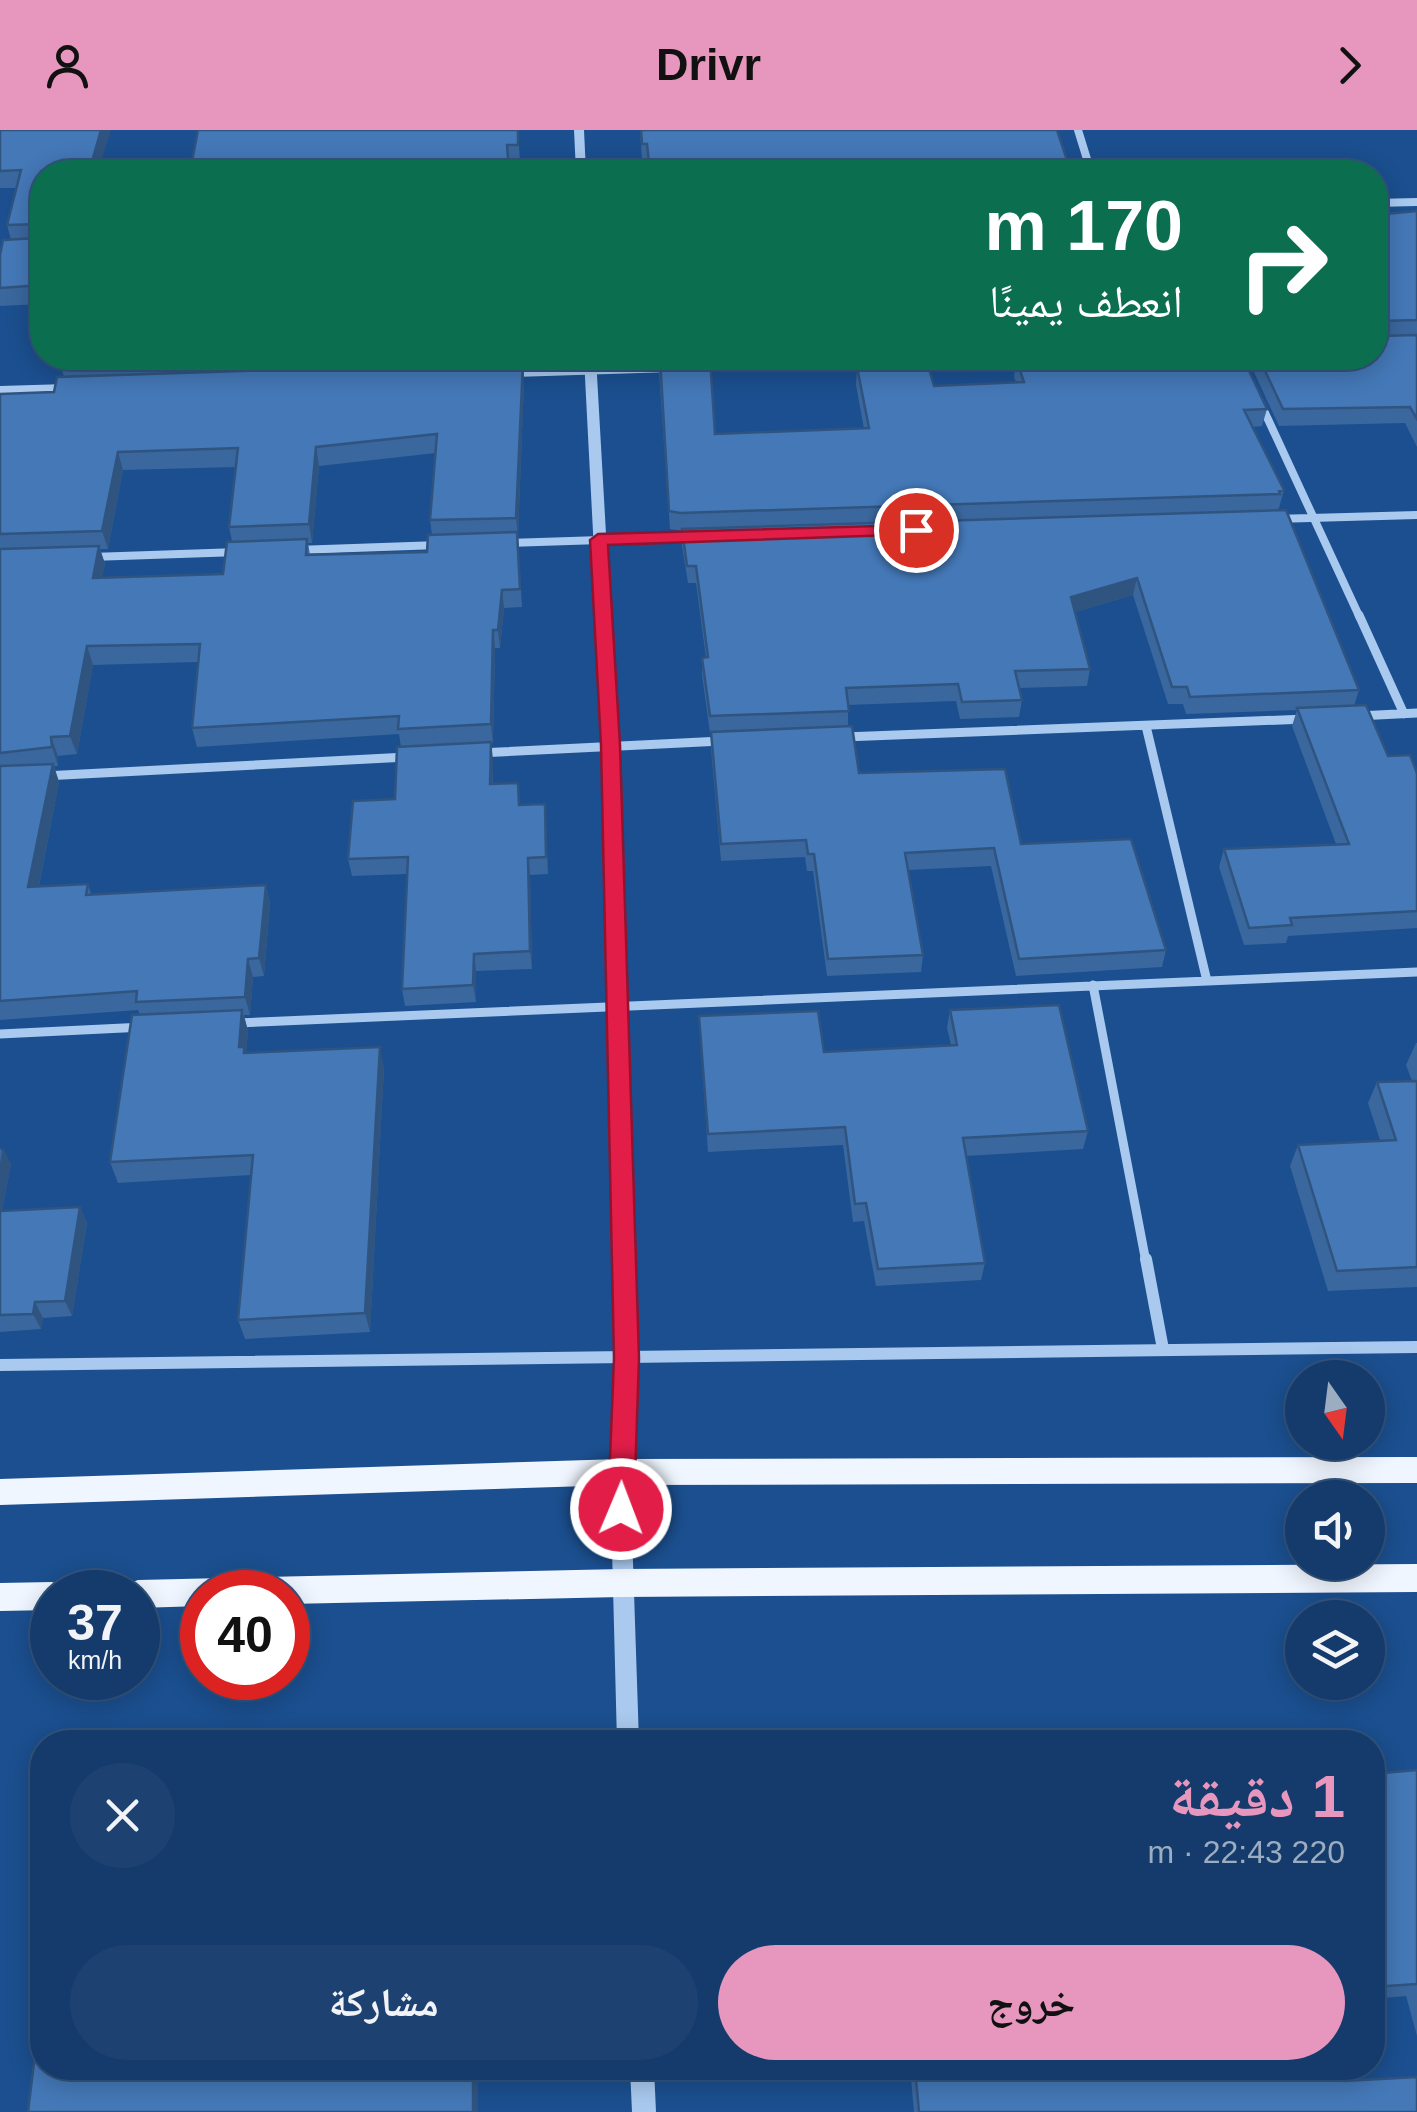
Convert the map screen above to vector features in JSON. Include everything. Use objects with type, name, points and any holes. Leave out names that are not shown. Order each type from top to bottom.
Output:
[{"type":"main road","points":[[0,1492],[620,1472],[1417,1470]]},
{"type":"main road","points":[[160,1593],[621,1582],[1417,1578]]},
{"type":"main road","points":[[0,1597],[30,1596]]},
{"type":"street","points":[[579,130],[580,160]]},
{"type":"street","points":[[1078,130],[1087,160]]},
{"type":"street","points":[[1388,203],[1417,202]]},
{"type":"street","points":[[512,373],[538,370]]},
{"type":"street","points":[[591,370],[610,745],[626,1358],[620,1472],[627,1730]]},
{"type":"street","points":[[0,390],[79,387]]},
{"type":"street","points":[[1256,393],[1404,714]]},
{"type":"street","points":[[1254,520],[1417,515]]},
{"type":"street","points":[[499,543],[698,537]]},
{"type":"street","points":[[279,550],[459,544]]},
{"type":"street","points":[[80,557],[259,551]]},
{"type":"street","points":[[1344,717],[1417,713]]},
{"type":"street","points":[[829,738],[1325,718]]},
{"type":"street","points":[[1146,726],[1206,981]]},
{"type":"street","points":[[472,753],[730,741]]},
{"type":"street","points":[[38,776],[412,756]]},
{"type":"street","points":[[218,1024],[1417,972]]},
{"type":"street","points":[[1093,986],[1163,1349]]},
{"type":"street","points":[[0,1034],[158,1027]]},
{"type":"street","points":[[0,1365],[1417,1346]]},
{"type":"street","points":[[643,2080],[644,2112]]},
{"type":"building","points":[[0,130],[101,130],[92,160],[30,160],[30,224],[7,225],[21,170],[0,171]]},
{"type":"building","points":[[198,130],[518,130],[518,145],[507,145],[508,160],[192,160]]},
{"type":"building","points":[[641,130],[1057,130],[1067,160],[649,160],[647,144],[642,144]]},
{"type":"building","points":[[1417,211],[1417,320],[1388,321],[1388,214]]},
{"type":"building","points":[[30,238],[30,286],[0,288],[3,240]]},
{"type":"building","points":[[1417,335],[1417,419],[1410,407],[1283,409],[1265,370],[1388,370],[1388,336]]},
{"type":"building","points":[[274,370],[523,370],[516,518],[430,520],[437,434],[316,447],[309,524],[229,527],[238,448],[118,452],[102,531],[0,534],[0,394],[54,392],[57,377]]},
{"type":"building","points":[[661,370],[711,370],[715,434],[869,428],[858,370],[929,370],[934,386],[1024,382],[1020,370],[1249,370],[1267,409],[1244,410],[1284,490],[1280,494],[669,511]]},
{"type":"building","points":[[1286,510],[1359,690],[1190,697],[1187,687],[1172,687],[1137,578],[1071,597],[1090,669],[1015,671],[1022,700],[962,702],[958,684],[846,688],[849,711],[710,716],[702,658],[708,657],[696,566],[687,566],[682,529]]},
{"type":"building","points":[[517,532],[520,589],[502,590],[498,630],[493,630],[491,724],[398,729],[399,716],[192,728],[200,644],[87,646],[70,736],[51,737],[52,747],[0,753],[0,549],[99,546],[93,578],[223,574],[227,542],[307,539],[306,555],[427,552],[428,535]]},
{"type":"building","points":[[1366,705],[1388,756],[1410,755],[1417,773],[1417,911],[1290,918],[1292,925],[1249,928],[1224,849],[1349,844],[1297,708]]},
{"type":"building","points":[[852,726],[859,773],[1005,769],[1021,844],[1131,839],[1166,950],[1019,959],[994,848],[905,853],[923,955],[828,959],[814,854],[808,854],[806,840],[721,844],[711,732]]},
{"type":"building","points":[[491,742],[490,784],[518,783],[519,805],[545,804],[546,857],[528,858],[530,951],[474,954],[473,985],[402,989],[408,857],[348,859],[353,801],[395,799],[397,747]]},
{"type":"building","points":[[53,764],[28,887],[88,884],[86,895],[266,885],[259,958],[248,959],[245,997],[136,1002],[137,991],[0,1001],[0,766]]},
{"type":"building","points":[[1059,1005],[1088,1131],[963,1138],[985,1263],[878,1269],[866,1203],[855,1204],[845,1127],[708,1134],[699,1016],[818,1011],[824,1052],[957,1045],[950,1010]]},
{"type":"building","points":[[242,1010],[239,1047],[244,1047],[244,1053],[380,1047],[365,1313],[238,1320],[253,1155],[110,1162],[132,1015]]},
{"type":"building","points":[[1417,1081],[1417,1267],[1337,1271],[1298,1145],[1396,1140],[1377,1082]]},
{"type":"building","points":[[80,1207],[65,1301],[35,1302],[33,1314],[0,1315],[0,1211]]},
{"type":"building","points":[[1417,1770],[1417,1984],[1385,1986],[1385,1773]]},
{"type":"building","points":[[1417,2077],[1417,2112],[919,2112],[916,2080],[1345,2081]]},
{"type":"building","points":[[32,2080],[473,2080],[473,2112],[28,2112]]},
{"type":"route","points":[[621,1509],[626,1358],[610,745],[598,540],[916,530]]}]
